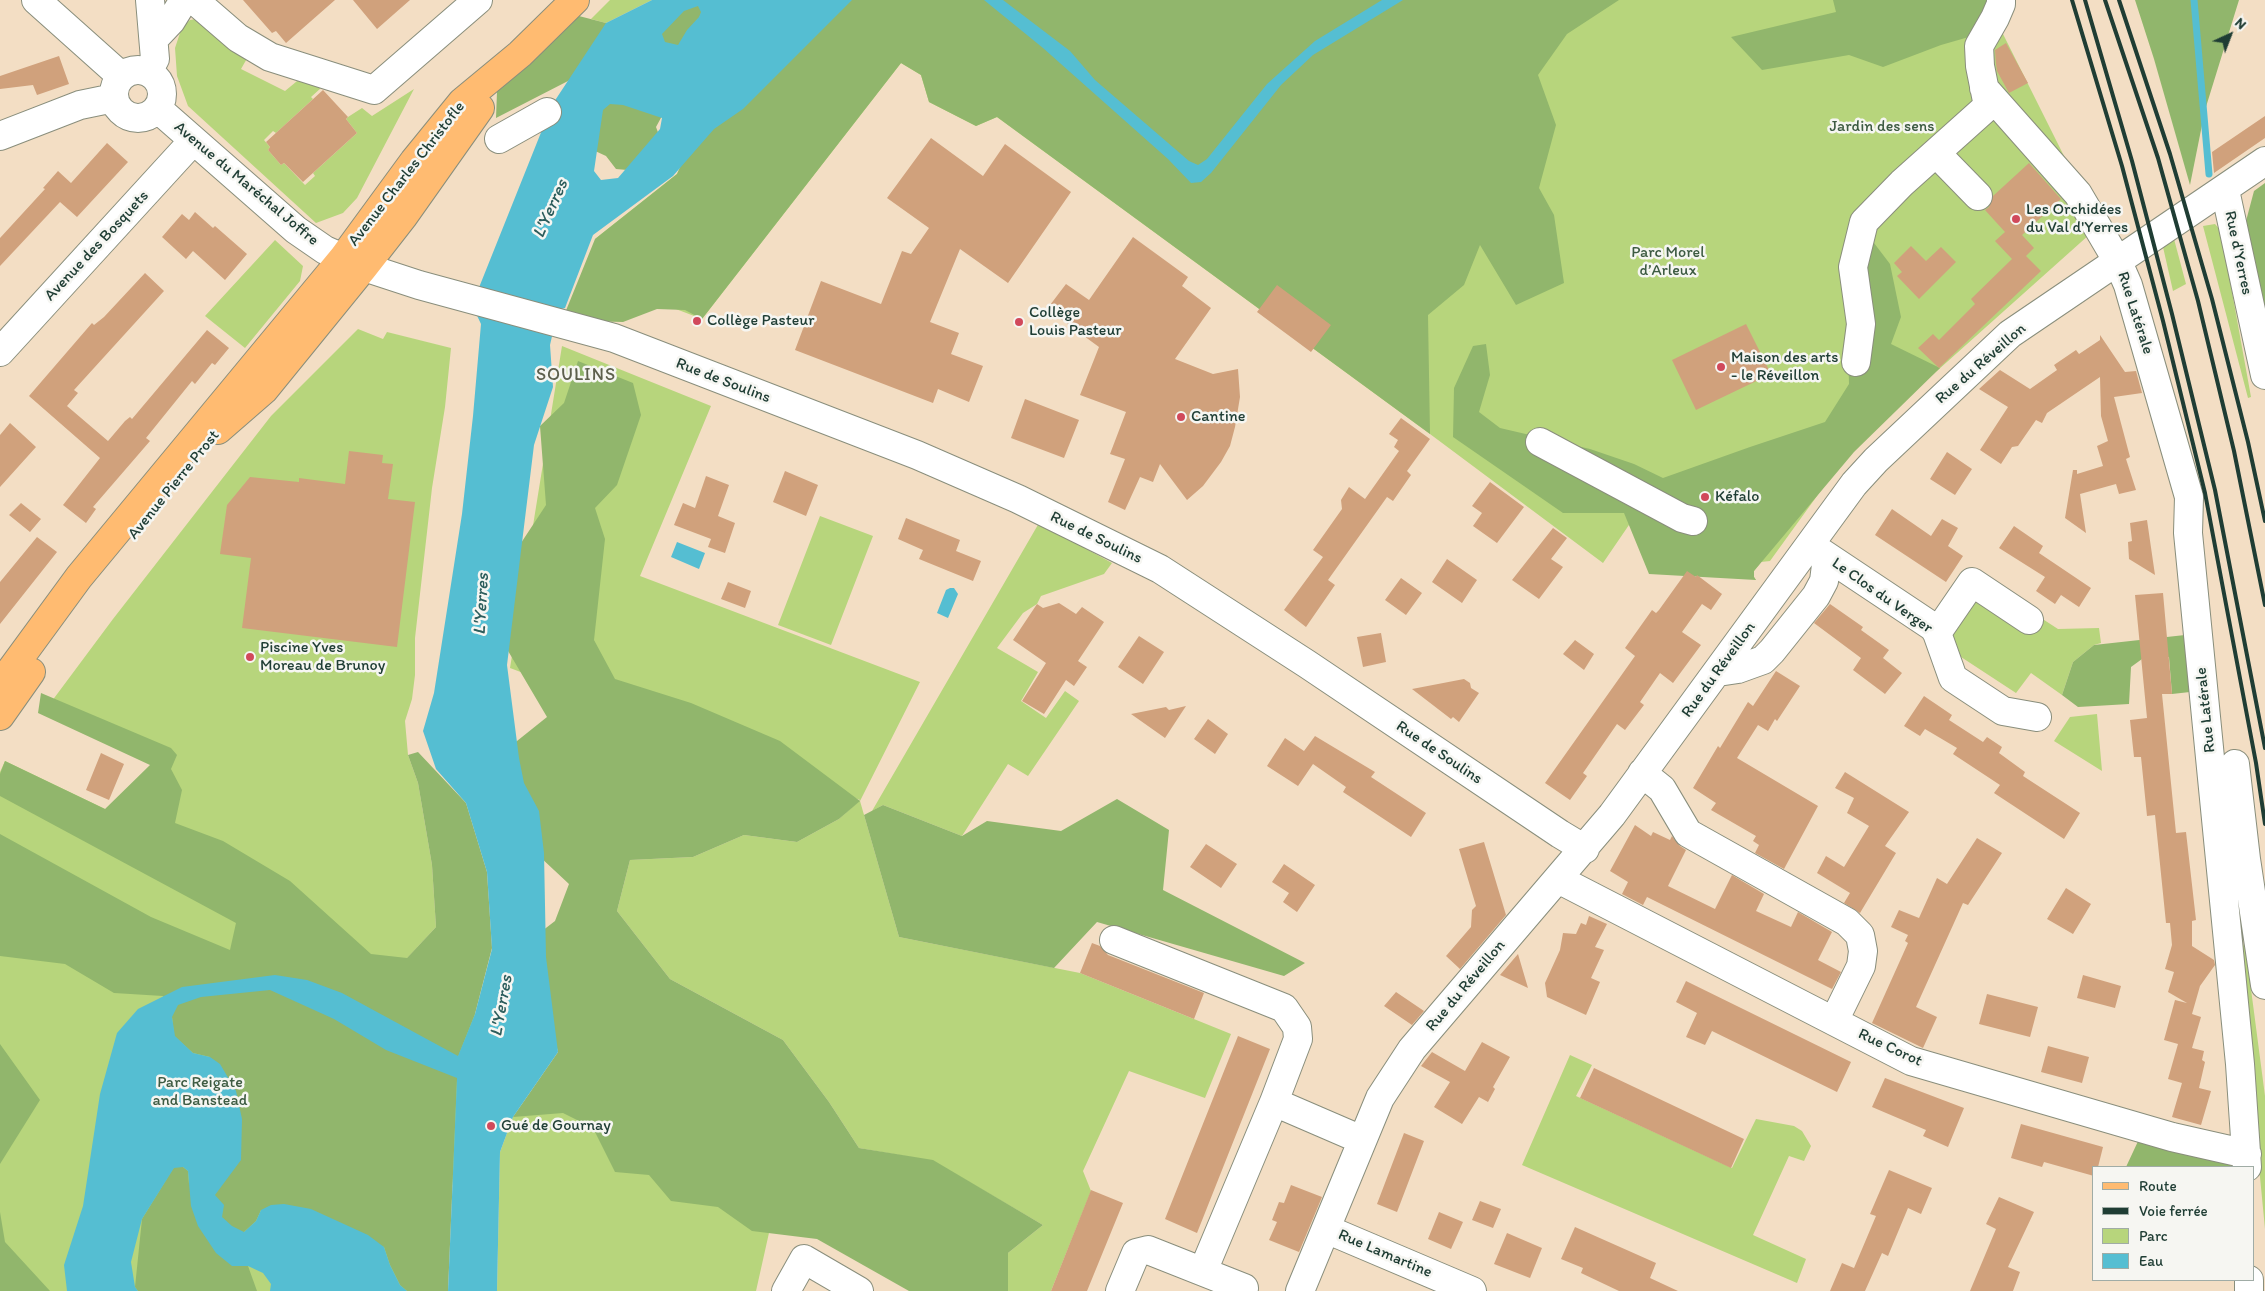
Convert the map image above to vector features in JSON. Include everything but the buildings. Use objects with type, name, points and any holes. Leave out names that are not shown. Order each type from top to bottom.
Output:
[{"type":"main road","name":"Avenue Charles Christofle","points":[[353,262],[403,175],[462,102],[520,54],[575,0]]},
{"type":"main road","name":"Avenue Pierre Prost","points":[[0,685],[79,577],[353,262]]},
{"type":"main road","name":"Avenue Pierre Prost","points":[[0,716],[65,623],[200,450],[226,422],[264,390],[353,262]]},
{"type":"street","points":[[36,0],[127,82]]},
{"type":"street","points":[[0,136],[80,105],[127,82],[153,76],[161,88],[161,102],[158,108],[144,118],[128,116],[116,106],[127,82],[155,59],[150,0]]},
{"type":"street","points":[[154,39],[171,21],[184,0]]},
{"type":"street","points":[[194,0],[238,38],[270,57],[374,90],[478,0]]},
{"type":"street","points":[[1856,362],[1860,324],[1853,267],[1864,222],[1902,183],[1937,154],[1988,106],[1979,46],[1996,18],[2001,4],[2000,0]]},
{"type":"street","name":"Rue Latérale","points":[[1984,88],[2078,194],[2118,262],[2128,285],[2189,497],[2188,533],[2247,1160]]},
{"type":"street","name":"Avenue du Maréchal Joffre","points":[[158,108],[193,141],[296,230],[325,250],[353,262]]},
{"type":"street","points":[[499,139],[547,112]]},
{"type":"street","name":"Avenue des Bosquets","points":[[0,352],[193,141]]},
{"type":"street","points":[[1937,154],[1978,196]]},
{"type":"street","name":"Rue du Réveillon","points":[[1300,1291],[1380,1098],[1412,1049],[1585,849],[1718,672],[1818,551],[1854,484],[1876,460],[2010,334],[2225,190],[2265,161]]},
{"type":"street","name":"Rue d'Yerres","points":[[2225,190],[2265,375]]},
{"type":"street","name":"Rue de Soulins","points":[[353,262],[419,285],[614,338],[917,456],[1018,499],[1160,569],[1585,849]]},
{"type":"street","points":[[1540,442],[1682,518],[1693,521]]},
{"type":"street","name":"Le Clos du Verger","points":[[1818,551],[1933,627],[1937,633],[1953,678],[2003,710],[2037,717]]},
{"type":"street","points":[[1937,633],[1972,582],[2029,620]]},
{"type":"street","points":[[2235,764],[2246,859],[2265,984]]},
{"type":"street","points":[[1642,774],[1662,789],[1688,833],[1847,922],[1860,935],[1863,951],[1861,966],[1834,1022]]},
{"type":"street","name":"Rue Corot","points":[[1558,879],[1911,1061],[2247,1160]]},
{"type":"street","points":[[1114,940],[1284,1008],[1297,1027],[1298,1039],[1274,1102],[1203,1271]]},
{"type":"street","points":[[1274,1102],[1362,1140]]},
{"type":"street","name":"Rue Lamartine","points":[[1326,1229],[1472,1291]]},
{"type":"street","points":[[1120,1291],[1136,1253],[1148,1250],[1246,1290]]},
{"type":"street","points":[[786,1291],[804,1259],[859,1291]]},
{"type":"green space","points":[[610,0],[652,0],[606,23],[591,19]]},
{"type":"green space","points":[[711,0],[678,49],[660,52],[657,32],[672,9]]},
{"type":"green space","name":"Parc Morel d’Arleux","points":[[806,0],[1858,0],[2000,28],[2099,226],[1919,387],[1843,460],[1770,561],[1761,562],[1754,571],[1756,580],[1631,522],[1603,563],[997,117],[976,126],[929,102],[921,75],[901,63],[702,319],[668,306],[595,239],[677,174],[699,125]]},
{"type":"green space","points":[[806,0],[1619,0],[1567,34],[1538,75],[1556,125],[1539,188],[1554,215],[1564,283],[1516,305],[1480,245],[1464,285],[1428,315],[1430,434],[997,117],[976,126],[929,102],[921,75],[901,63],[702,319],[685,310],[657,309],[623,322],[586,321],[565,313],[595,239],[677,174],[699,125]]},
{"type":"green space","points":[[1833,0],[2002,0],[2000,28],[1941,45],[1883,67],[1849,55],[1762,70],[1731,37],[1836,12]]},
{"type":"green space","points":[[2135,0],[2239,0],[2205,110],[2190,185],[2154,59]]},
{"type":"green space","points":[[575,15],[606,23],[605,48],[568,81],[496,118],[497,92],[521,66]]},
{"type":"green space","points":[[202,18],[249,55],[241,69],[285,91],[302,77],[321,88],[311,97],[313,99],[276,133],[273,131],[264,140],[270,147],[268,150],[281,165],[284,163],[305,185],[315,176],[313,173],[357,133],[346,119],[348,117],[362,108],[372,116],[414,89],[357,198],[343,213],[316,223],[188,106],[177,76],[175,48],[182,27],[190,20]]},
{"type":"green space","points":[[594,94],[662,116],[656,127],[659,135],[627,170],[616,169],[606,156],[593,150]]},
{"type":"green space","points":[[2265,183],[2265,323],[2246,221],[2254,191]]},
{"type":"green space","points":[[2215,224],[2221,231],[2251,397],[2248,398],[2203,226]]},
{"type":"green space","points":[[2174,239],[2186,284],[2173,291],[2163,247]]},
{"type":"green space","points":[[275,240],[303,266],[300,281],[245,348],[205,316]]},
{"type":"green space","points":[[1874,243],[1890,264],[1901,317],[1891,344],[1940,368],[1854,452],[1754,571],[1756,580],[1649,574],[1624,513],[1563,513],[1453,437],[1454,388],[1473,346],[1486,344],[1490,375],[1479,412],[1500,428],[1590,449],[1634,464],[1663,478],[1825,422],[1849,384],[1848,341],[1855,267]]},
{"type":"green space","points":[[358,329],[383,339],[387,332],[451,348],[445,407],[432,488],[415,638],[415,675],[412,699],[405,721],[408,755],[418,783],[432,865],[436,927],[397,969],[475,1014],[438,1291],[0,1291],[0,772],[5,761],[128,820],[156,759],[46,709],[113,619],[271,416]]},
{"type":"green space","points":[[562,346],[711,406],[640,576],[920,682],[860,801],[899,937],[1080,973],[1231,1034],[1205,1098],[1129,1071],[1083,1171],[1091,1191],[1051,1291],[1008,1291],[1008,1253],[1043,1225],[933,1161],[859,1148],[829,1102],[783,1040],[670,979],[617,911],[630,860],[693,857],[744,835],[797,842],[839,819],[860,800],[510,668]]},
{"type":"green space","points":[[578,361],[633,383],[641,415],[617,485],[595,508],[605,539],[594,640],[615,679],[691,703],[780,741],[860,801],[839,819],[797,842],[744,835],[693,857],[630,860],[617,911],[670,979],[783,1040],[829,1102],[859,1148],[933,1160],[1043,1225],[1008,1253],[1008,1291],[909,1291],[817,1239],[752,1231],[718,1207],[671,1201],[649,1175],[615,1172],[593,1128],[563,1113],[513,1117],[558,1052],[529,941],[555,921],[569,884],[524,842],[507,749],[547,717],[491,622],[496,581],[546,505],[540,426],[564,403]]},
{"type":"green space","points":[[820,516],[873,536],[831,645],[778,625]]},
{"type":"green space","points":[[1039,523],[1112,563],[1104,574],[1041,596],[1037,604],[1023,613],[997,648],[1038,672],[1021,701],[1046,718],[1065,691],[1079,701],[1028,776],[1008,764],[962,836],[883,805],[872,811]]},
{"type":"green space","points":[[1972,598],[2038,616],[2058,629],[2099,628],[2101,643],[2094,645],[2073,662],[2062,695],[2031,673],[2016,693],[1961,657],[1951,631]]},
{"type":"green space","points":[[2185,635],[2190,692],[2172,694],[2169,657],[2142,659],[2131,667],[2129,704],[2078,707],[2062,695],[2073,662],[2094,645]]},
{"type":"green space","name":"Parc Reigate and Banstead","points":[[41,693],[171,748],[177,755],[171,769],[182,790],[175,823],[223,841],[290,881],[371,954],[407,958],[436,927],[432,865],[418,783],[408,755],[418,752],[466,803],[487,872],[492,948],[475,1014],[458,1057],[448,1291],[407,1291],[400,1285],[384,1247],[261,1210],[256,1221],[244,1232],[248,1266],[257,1291],[138,1291],[135,1287],[142,1219],[174,1167],[183,1167],[188,1171],[189,1184],[210,1057],[193,1053],[174,1036],[172,1017],[163,996],[114,993],[65,964],[0,956],[0,834],[151,917],[230,950],[236,923],[0,796],[0,774],[5,761],[105,809],[150,765],[38,713]]},
{"type":"green space","points":[[2097,714],[2102,771],[2054,741],[2070,717]]},
{"type":"green space","points":[[1117,799],[1169,830],[1163,890],[1305,963],[1284,976],[1097,922],[1054,968],[899,937],[864,815],[883,805],[962,836],[987,821],[1061,831]]},
{"type":"green space","points":[[2236,927],[2246,951],[2265,1096],[2265,1229]]},
{"type":"green space","points":[[0,1044],[40,1100],[0,1164]]},
{"type":"green space","points":[[1570,1055],[1592,1065],[1576,1096],[1732,1168],[1756,1119],[1794,1126],[1802,1131],[1811,1146],[1804,1161],[1789,1156],[1753,1235],[1806,1259],[1797,1283],[1522,1165]]},
{"type":"green space","points":[[532,1091],[775,1206],[756,1291],[497,1291],[500,1152],[513,1117]]},
{"type":"green space","points":[[2140,1137],[2227,1161],[2231,1166],[2126,1166]]},
{"type":"green space","points":[[0,1212],[5,1242],[50,1291],[0,1291]]},
{"type":"water","name":"L'Yerres","points":[[652,0],[852,0],[743,109],[714,129],[673,176],[593,235],[565,308],[558,310],[550,345],[553,387],[534,445],[507,665],[524,783],[539,811],[544,853],[546,957],[558,1052],[513,1117],[500,1152],[497,1291],[448,1291],[457,1078],[386,1050],[334,1019],[270,990],[201,997],[178,1005],[172,1017],[175,1036],[193,1053],[210,1057],[220,1064],[236,1091],[242,1119],[241,1160],[215,1195],[224,1205],[222,1217],[232,1226],[244,1232],[256,1221],[261,1210],[271,1205],[284,1204],[311,1209],[368,1235],[384,1247],[400,1285],[407,1291],[270,1291],[271,1284],[263,1273],[248,1266],[232,1266],[216,1253],[198,1226],[191,1206],[188,1171],[183,1167],[174,1168],[142,1219],[131,1262],[135,1287],[138,1291],[67,1291],[64,1265],[83,1206],[100,1094],[117,1033],[138,1009],[182,987],[275,975],[307,980],[342,993],[458,1056],[475,1014],[492,949],[487,872],[466,803],[436,769],[423,731],[434,693],[462,514],[481,324],[472,305],[552,105],[606,23]],"holes":[[[698,6],[701,12],[699,17],[687,30],[678,45],[665,42],[662,34],[684,11]],[[610,104],[623,105],[662,118],[660,129],[618,178],[601,180],[594,171],[603,110]]]},
{"type":"water","points":[[984,0],[1003,0],[1070,51],[1095,80],[1189,161],[1198,165],[1207,159],[1267,84],[1315,41],[1382,0],[1403,0],[1313,55],[1281,85],[1211,173],[1201,182],[1191,183],[1168,159],[1043,48]]},
{"type":"water","points":[[677,542],[705,553],[699,569],[671,557]]},
{"type":"water","points":[[954,588],[958,594],[948,618],[937,613],[946,590]]},
{"type":"waterway","points":[[2194,0],[2209,174]]},
{"type":"railway","points":[[2072,0],[2122,166],[2163,321],[2205,493],[2256,763],[2265,824]]},
{"type":"railway","points":[[2085,0],[2132,161],[2215,490],[2265,748]]},
{"type":"railway","points":[[2105,0],[2158,158],[2198,301],[2234,451],[2265,605]]},
{"type":"railway","points":[[2119,0],[2170,154],[2212,299],[2248,442],[2265,521]]},
{"type":"place","name":"Les Orchidées du Val d'Yerres","points":[[2016,219]]},
{"type":"place","name":"Collège Pasteur","points":[[697,321]]},
{"type":"place","name":"Collège Louis Pasteur","points":[[1019,322]]},
{"type":"place","name":"Maison des arts - le Réveillon","points":[[1721,367]]},
{"type":"place","name":"Cantine","points":[[1181,417]]},
{"type":"place","name":"Kéfalo","points":[[1705,497]]},
{"type":"place","name":"Piscine Yves Moreau de Brunoy","points":[[250,657]]},
{"type":"place","name":"Gué de Gournay","points":[[491,1126]]},
{"type":"district","name":"SOULINS","points":[[576,375]]},
{"type":"park label","name":"Jardin des sens","points":[[1882,127]]}]
